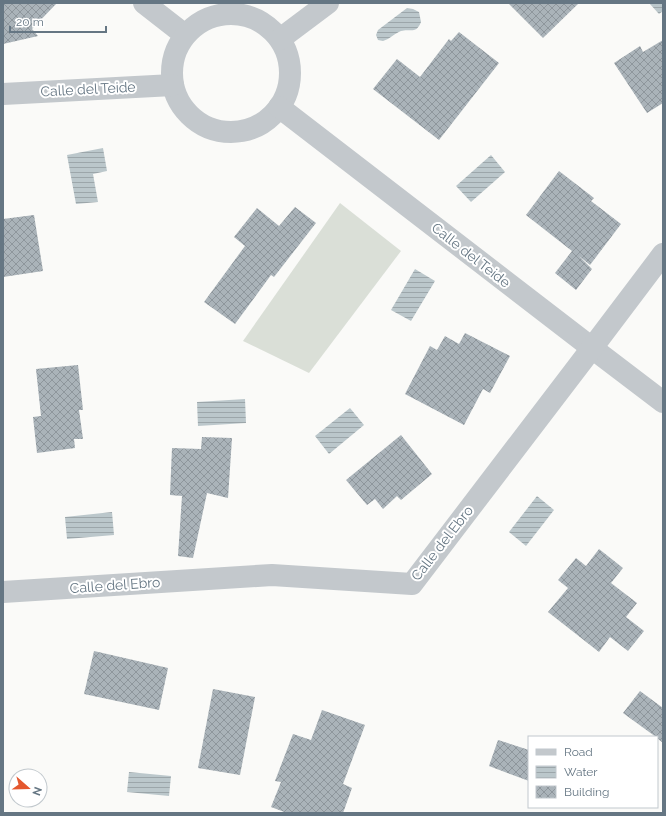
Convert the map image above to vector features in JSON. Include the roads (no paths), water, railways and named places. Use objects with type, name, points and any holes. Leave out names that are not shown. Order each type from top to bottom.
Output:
[{"type":"street","points":[[144,3],[185,35]]},
{"type":"street","points":[[280,39],[328,3]]},
{"type":"street","points":[[223,14],[244,15],[264,23],[280,39],[287,55],[290,73],[287,91],[279,107],[266,121],[248,130],[228,132],[209,128],[193,118],[180,103],[173,85],[172,67],[176,50],[185,35],[202,21],[223,14]]},
{"type":"street","name":"Calle del Teide","points":[[3,94],[173,85]]},
{"type":"street","name":"Calle del Teide","points":[[279,107],[663,402]]},
{"type":"street","name":"Calle del Ebro","points":[[3,592],[272,575],[412,584],[663,254]]},
{"type":"water","points":[[649,3],[663,3],[663,11],[659,14]]},
{"type":"water","points":[[407,8],[419,12],[421,22],[419,26],[415,30],[401,31],[383,41],[378,40],[376,35],[378,30]]},
{"type":"water","points":[[103,148],[107,171],[93,174],[98,202],[76,204],[67,155]]},
{"type":"water","points":[[491,155],[505,172],[471,202],[456,186]]},
{"type":"water","points":[[415,269],[435,281],[411,321],[391,310]]},
{"type":"water","points":[[245,399],[246,423],[198,426],[197,402]]},
{"type":"water","points":[[350,408],[364,425],[329,454],[315,436]]},
{"type":"water","points":[[537,496],[554,510],[526,546],[509,532]]},
{"type":"water","points":[[112,512],[114,535],[67,539],[65,517]]},
{"type":"water","points":[[129,772],[171,776],[169,796],[127,792]]}]
